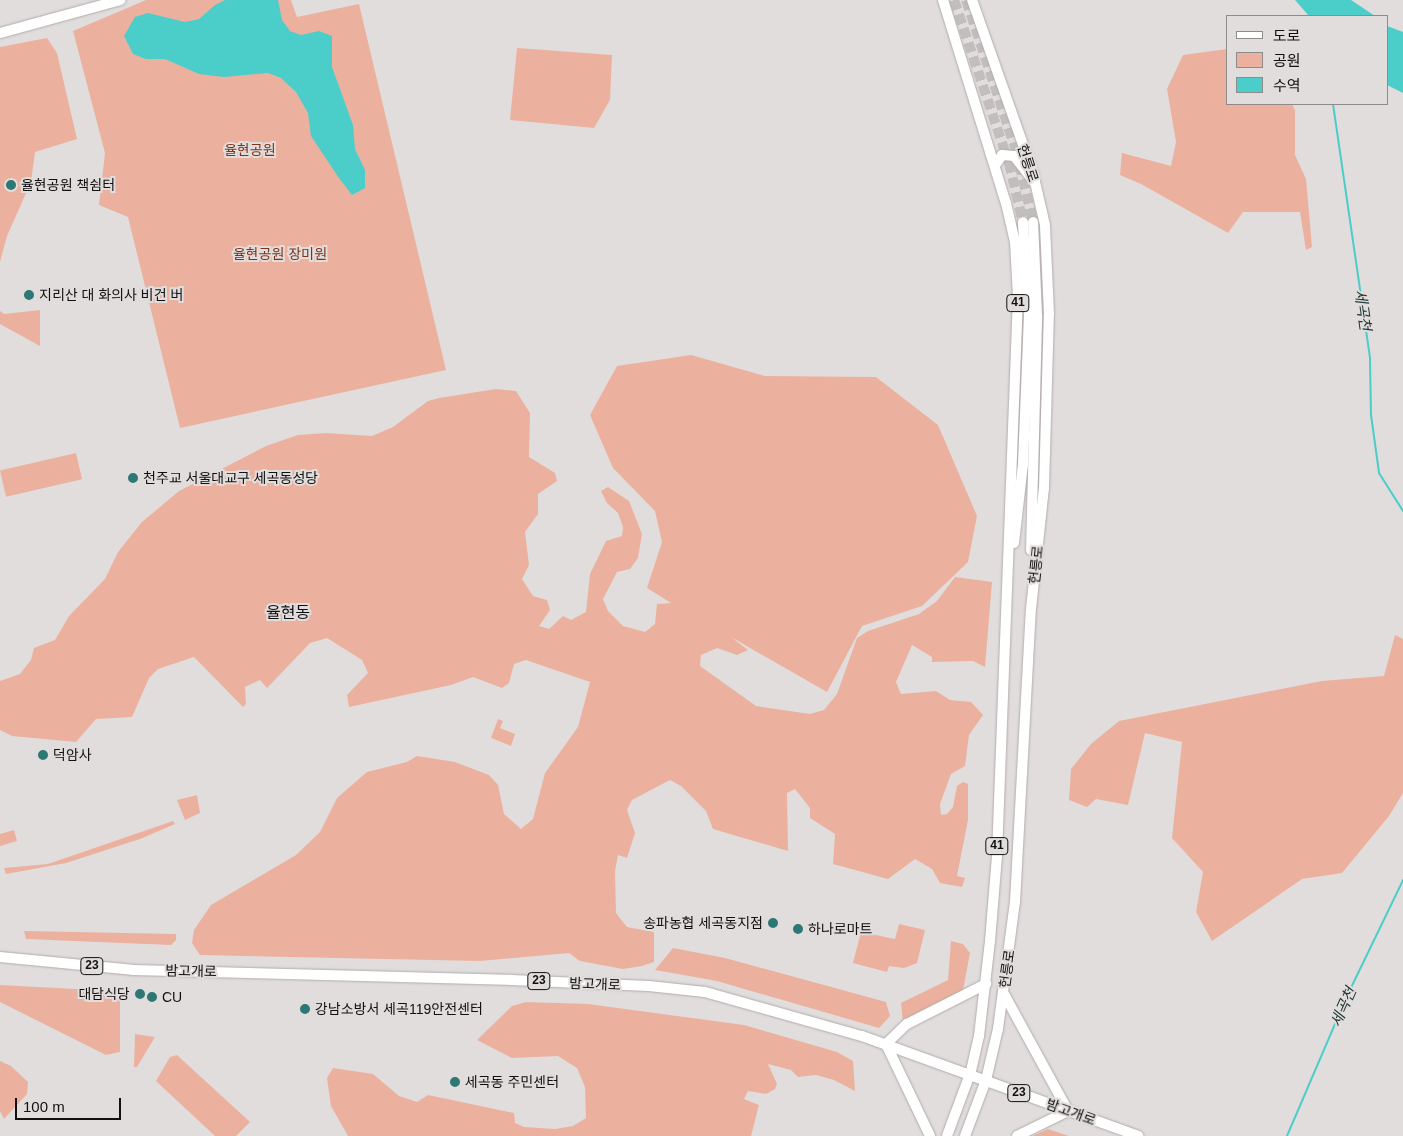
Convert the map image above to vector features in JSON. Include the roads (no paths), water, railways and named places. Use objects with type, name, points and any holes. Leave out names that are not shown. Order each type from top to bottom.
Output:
[{"type":"main road","points":[[0,33],[121,0]]},
{"type":"main road","name":"헌릉로","points":[[943,0],[996,164],[1015,241],[1018,296],[996,856],[986,984],[970,1074],[947,1136]]},
{"type":"main road","name":"헌릉로","points":[[965,1136],[986,1080],[1004,994],[1016,902],[1031,609],[1044,488],[1049,314],[1045,225],[1036,184],[972,0]]},
{"type":"main road","points":[[996,164],[1002,155],[1014,156],[1036,184]]},
{"type":"main road","points":[[1006,616],[1023,464],[1029,316],[1028,222],[1037,316],[1031,609]]},
{"type":"main road","name":"밤고개로","points":[[0,957],[134,970],[681,988],[748,1001],[886,1044],[1138,1136]]},
{"type":"main road","points":[[930,1136],[886,1044],[906,1024],[986,984]]},
{"type":"main road","points":[[1004,994],[1068,1111],[1017,1136]]},
{"type":"water","points":[[225,0],[278,0],[282,20],[290,31],[301,35],[319,31],[332,36],[332,67],[353,125],[355,149],[365,170],[365,188],[352,195],[339,178],[311,136],[308,113],[296,92],[281,78],[268,73],[224,77],[199,74],[165,59],[146,59],[133,54],[124,36],[135,17],[148,13],[185,22],[199,19],[215,5]]},
{"type":"water","points":[[1295,0],[1351,0],[1374,15],[1308,15]]},
{"type":"water","points":[[1388,26],[1403,32],[1403,93],[1388,86]]},
{"type":"waterway","name":"세곡천","points":[[1333,105],[1370,359],[1371,415],[1379,473],[1403,511]]},
{"type":"waterway","name":"세곡천","points":[[1287,1136],[1347,996],[1403,880]]},
{"type":"tunnel","points":[[954,0],[1009,163],[1023,222]]},
{"type":"tunnel","points":[[966,0],[1016,150],[1033,222]]},
{"type":"place","name":"율현공원 책쉼터","points":[[11,185]]},
{"type":"place","name":"지리산 대 화의사 비건 버","points":[[29,295]]},
{"type":"place","name":"천주교 서울대교구 세곡동성당","points":[[133,478]]},
{"type":"place","name":"덕암사","points":[[43,755]]},
{"type":"place","name":"송파농협 세곡동지점","points":[[773,923]]},
{"type":"place","name":"하나로마트","points":[[798,929]]},
{"type":"place","name":"대담식당","points":[[140,994]]},
{"type":"place","name":"CU","points":[[152,997]]},
{"type":"place","name":"강남소방서 세곡119안전센터","points":[[305,1009]]},
{"type":"place","name":"세곡동 주민센터","points":[[455,1082]]},
{"type":"district","name":"율현동","points":[[288,613]]},
{"type":"park label","name":"율현공원","points":[[250,150]]},
{"type":"park label","name":"율현공원 장미원","points":[[280,254]]}]
